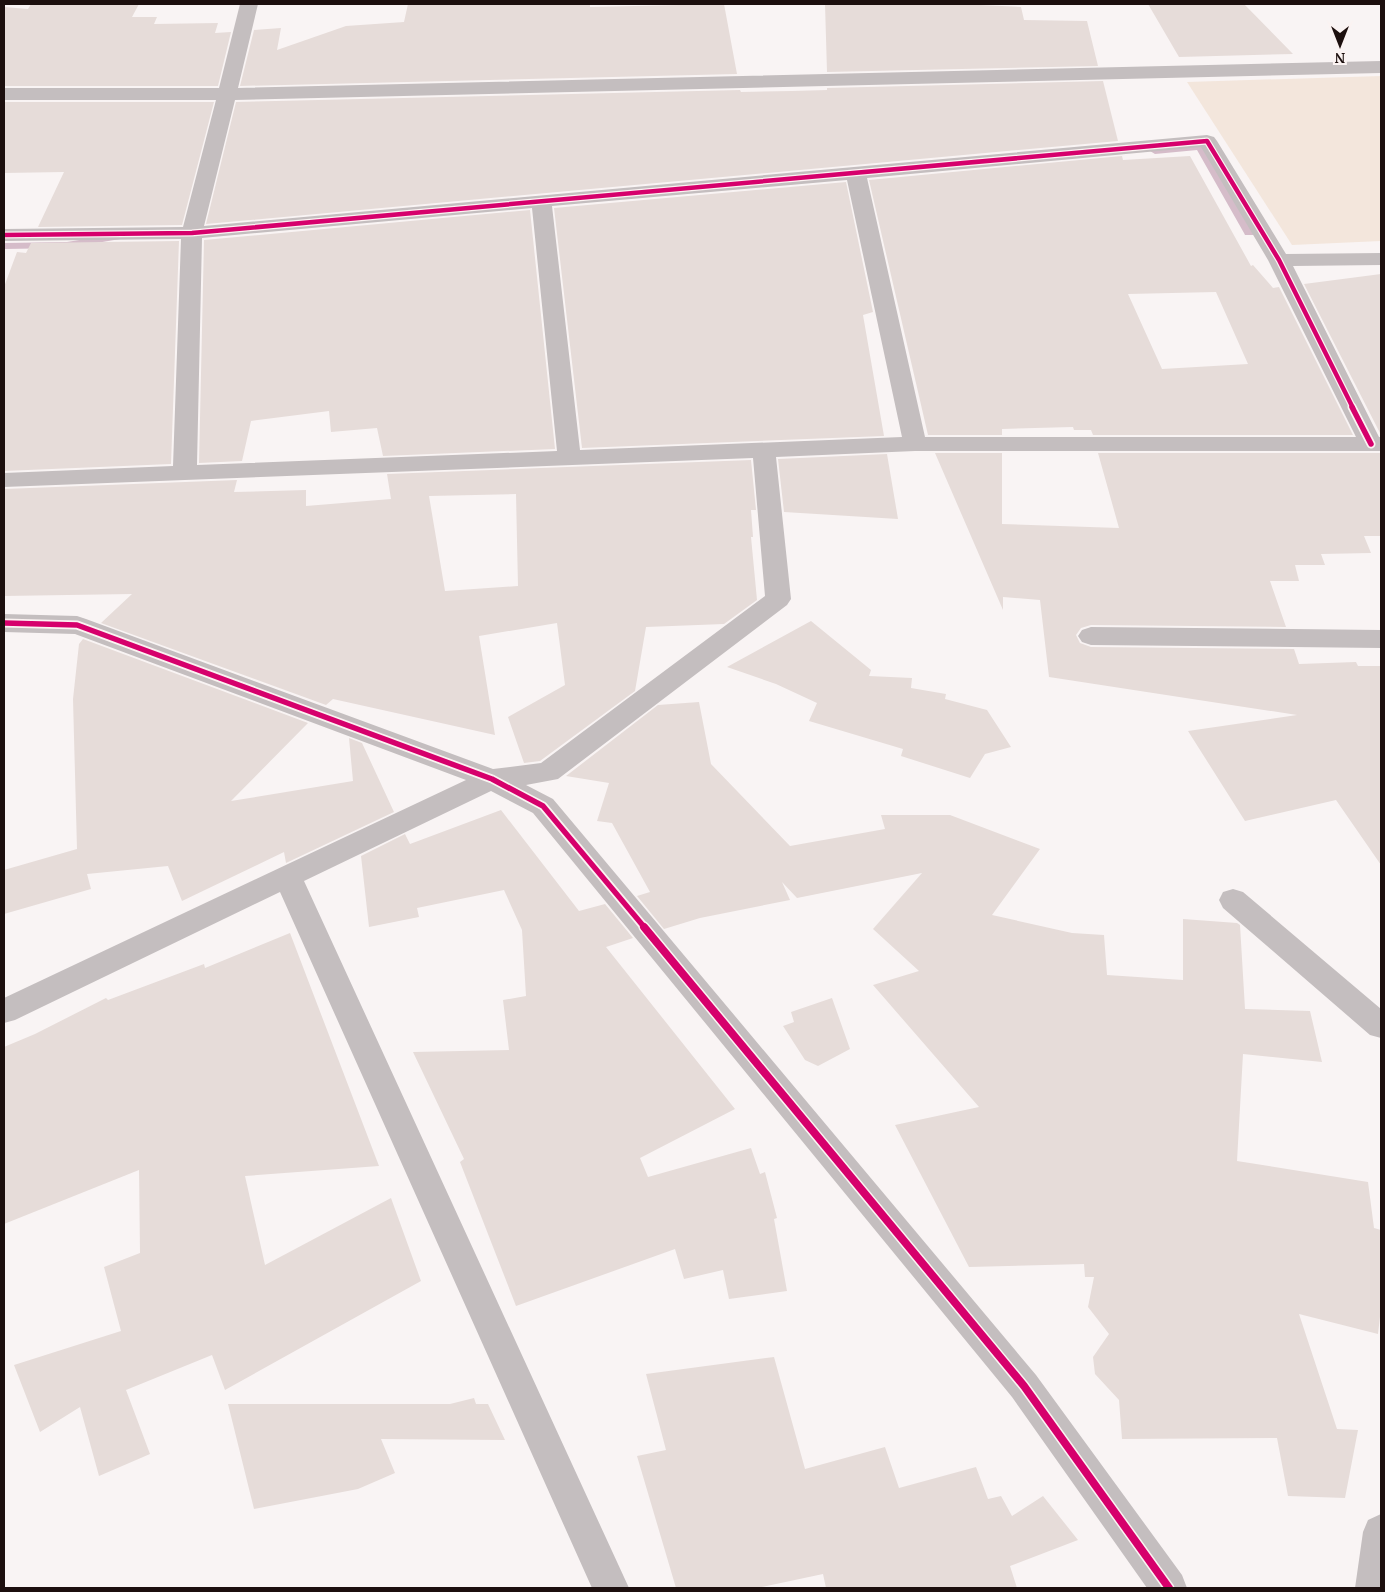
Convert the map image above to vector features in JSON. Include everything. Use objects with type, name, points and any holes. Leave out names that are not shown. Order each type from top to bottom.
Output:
[{"type":"street","points":[[185,473],[192,234],[249,4]]},
{"type":"street","points":[[4,94],[227,94],[1381,67]]},
{"type":"street","points":[[4,235],[192,234],[1206,141],[1279,260],[1376,444],[915,444],[4,480]]},
{"type":"street","points":[[856,173],[915,444]]},
{"type":"street","points":[[541,202],[570,458]]},
{"type":"street","points":[[1279,260],[1381,259]]},
{"type":"street","points":[[4,1011],[492,779],[548,772],[778,599],[764,450]]},
{"type":"street","points":[[4,624],[77,625],[492,779],[543,806],[1024,1386],[1169,1588]]},
{"type":"street","points":[[1091,636],[1381,639]]},
{"type":"street","points":[[287,876],[611,1588]]},
{"type":"street","points":[[1233,900],[1381,1026]]},
{"type":"street","points":[[1373,1588],[1381,1532]]},
{"type":"shaded area","points":[[1381,76],[1381,241],[1292,245],[1187,82]]},
{"type":"building","points":[[31,4],[139,4],[132,17],[157,17],[154,24],[218,23],[215,33],[231,32],[218,86],[4,86],[4,7],[28,9]]},
{"type":"building","points":[[408,4],[590,4],[590,7],[724,4],[737,74],[240,86],[254,30],[281,28],[277,50],[346,26],[404,22]]},
{"type":"building","points":[[825,4],[959,4],[1021,7],[1024,20],[1087,21],[1098,66],[827,72]]},
{"type":"building","points":[[1148,4],[1244,4],[1293,54],[1179,57]]},
{"type":"building","points":[[1103,81],[1118,141],[206,224],[236,102],[740,90],[741,92],[792,91],[827,90],[827,88]]},
{"type":"building","points":[[4,102],[214,102],[182,225],[38,227],[64,172],[4,173]]},
{"type":"building","points":[[1122,156],[1123,160],[1190,156],[1251,266],[1253,265],[1273,288],[1279,287],[1353,435],[1093,435],[1091,430],[1074,430],[1073,427],[1002,429],[1002,435],[928,435],[869,180]],"holes":[[[1216,292],[1248,364],[1162,369],[1128,294]]]},
{"type":"building","points":[[846,182],[873,312],[863,315],[884,436],[582,448],[554,208]]},
{"type":"building","points":[[530,210],[555,449],[383,456],[377,428],[331,432],[329,411],[251,421],[242,461],[199,463],[204,240]]},
{"type":"building","points":[[179,241],[171,464],[4,471],[4,287],[17,252],[26,253],[31,243]]},
{"type":"building","points":[[1381,274],[1381,435],[1304,284]]},
{"type":"building","points":[[935,453],[1002,453],[1002,524],[1119,528],[1098,453],[1381,453],[1381,536],[1364,536],[1371,553],[1321,554],[1325,565],[1295,565],[1299,581],[1270,581],[1286,627],[1091,625],[1081,628],[1076,635],[1080,643],[1091,647],[1294,649],[1299,664],[1356,662],[1358,666],[1381,666],[1381,865],[1336,800],[1245,821],[1188,731],[1297,715],[1049,677],[1040,600],[1003,597],[1003,610]]},
{"type":"building","points":[[887,454],[898,519],[784,512],[778,459]]},
{"type":"building","points":[[751,460],[756,510],[751,510],[753,537],[751,537],[757,600],[724,624],[646,627],[635,691],[540,761],[524,763],[508,717],[565,685],[557,623],[479,636],[495,735],[333,699],[326,705],[101,623],[132,594],[4,596],[4,489],[237,480],[234,492],[306,490],[306,506],[391,499],[387,474]],"holes":[[[516,494],[518,586],[445,591],[429,496]]]},
{"type":"building","points":[[811,621],[871,670],[869,676],[912,678],[911,688],[946,694],[945,699],[987,710],[1011,747],[985,754],[970,778],[901,756],[903,749],[809,721],[817,703],[776,684],[727,667]]},
{"type":"building","points":[[83,639],[308,723],[231,801],[353,781],[349,738],[362,743],[394,812],[286,863],[284,852],[182,901],[168,866],[87,874],[91,889],[4,914],[4,870],[77,849],[73,699],[79,644]]},
{"type":"building","points":[[699,702],[711,764],[790,846],[885,829],[881,815],[950,815],[1040,849],[992,915],[1072,933],[1104,935],[1107,975],[1183,980],[1183,919],[1237,923],[1240,925],[1245,1009],[1310,1011],[1322,1062],[1243,1054],[1237,1161],[1368,1182],[1374,1228],[1381,1230],[1381,1308],[1378,1334],[1299,1314],[1337,1429],[1358,1430],[1345,1498],[1288,1496],[1277,1438],[1122,1439],[1119,1400],[1095,1374],[1093,1357],[1109,1334],[1088,1307],[1094,1277],[1085,1277],[1084,1264],[969,1267],[895,1125],[979,1107],[873,985],[919,971],[873,929],[922,873],[797,898],[782,882],[790,900],[700,918],[664,929],[637,896],[650,892],[612,823],[597,821],[609,783],[566,776],[658,705]]},
{"type":"building","points":[[501,810],[579,911],[605,904],[633,938],[606,947],[735,1109],[640,1158],[648,1177],[751,1148],[760,1174],[765,1172],[777,1218],[774,1219],[787,1291],[729,1299],[723,1270],[684,1279],[675,1249],[516,1306],[460,1162],[464,1159],[413,1052],[509,1050],[503,1000],[526,996],[522,930],[504,890],[417,908],[419,917],[369,927],[361,856],[405,834],[410,844]]},
{"type":"building","points":[[290,933],[379,1166],[245,1176],[265,1265],[391,1198],[421,1281],[225,1390],[212,1355],[126,1390],[150,1454],[99,1476],[80,1407],[40,1432],[14,1365],[121,1331],[104,1267],[140,1253],[139,1170],[4,1224],[4,1047],[35,1034],[106,998],[108,1000],[204,964],[205,968]]},
{"type":"building","points":[[832,998],[850,1049],[818,1066],[805,1060],[783,1026],[794,1022],[791,1012]]},
{"type":"building","points":[[774,1357],[805,1469],[885,1447],[899,1488],[976,1467],[988,1499],[1001,1496],[1012,1516],[1043,1496],[1078,1540],[1010,1566],[1017,1588],[826,1588],[823,1574],[757,1588],[676,1588],[637,1456],[666,1450],[646,1374]]},
{"type":"building","points":[[474,1398],[476,1404],[488,1404],[505,1440],[381,1439],[395,1473],[358,1489],[254,1509],[228,1404],[450,1404]]},
{"type":"waterway","points":[[1155,151],[1200,147],[1249,233]]},
{"type":"waterway","points":[[4,246],[67,245],[116,237]]},
{"type":"cycle path","points":[[4,235],[192,233],[1207,141],[1279,260],[1371,444]]},
{"type":"cycle path","points":[[4,623],[77,625],[492,779],[543,806],[1024,1386],[1169,1588]]}]
